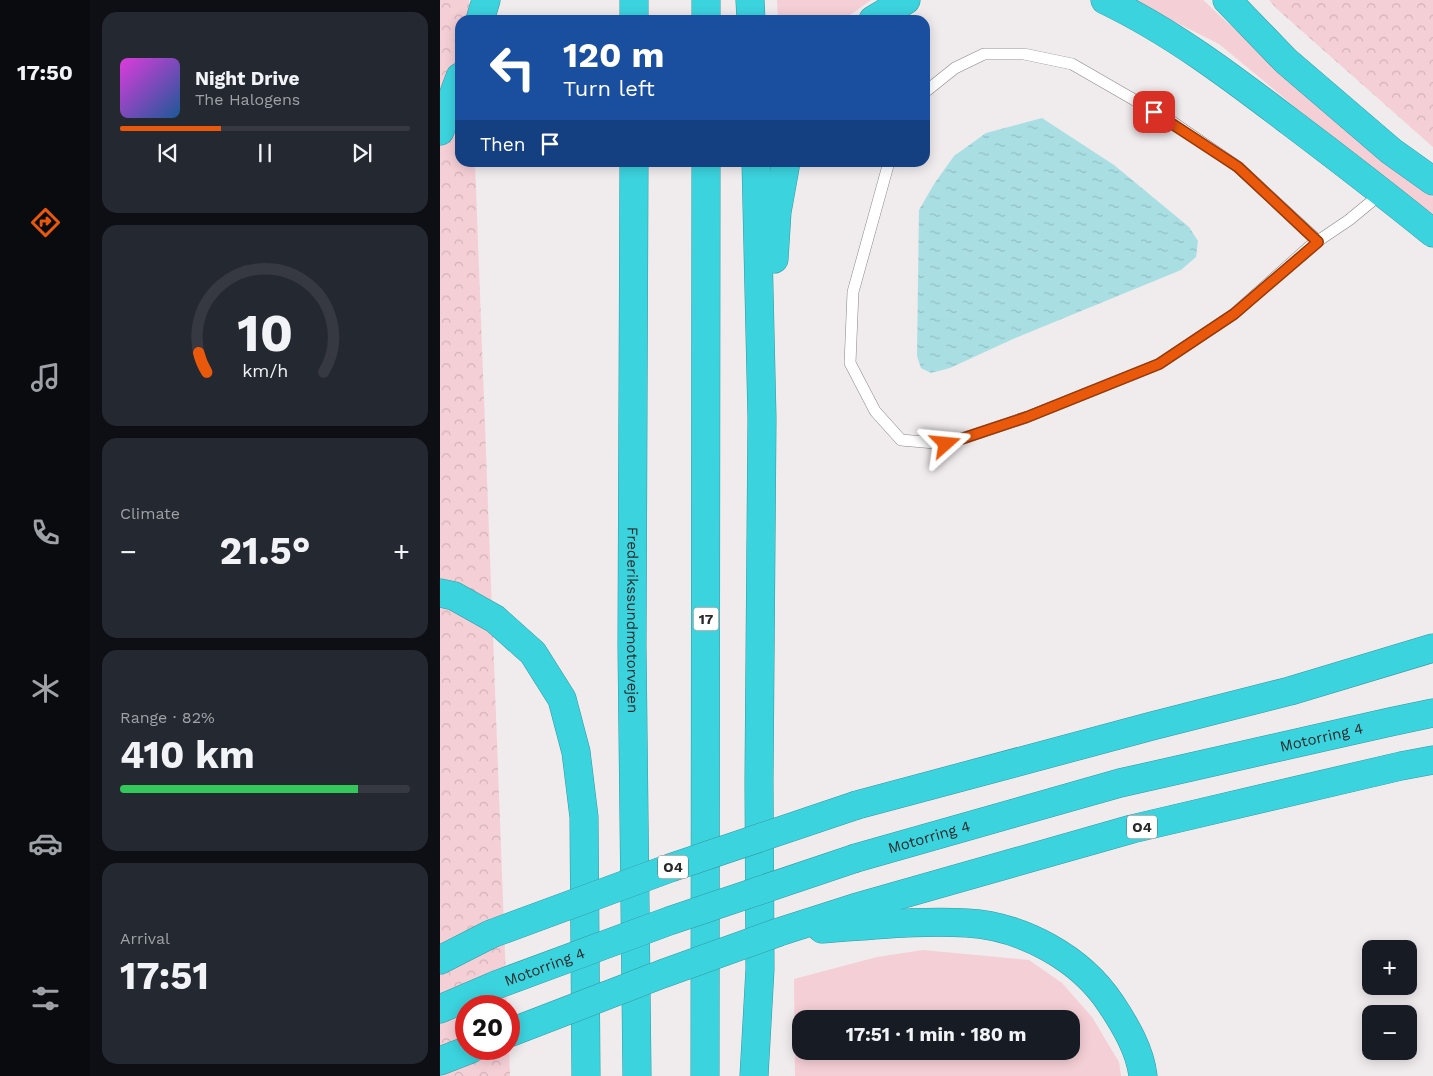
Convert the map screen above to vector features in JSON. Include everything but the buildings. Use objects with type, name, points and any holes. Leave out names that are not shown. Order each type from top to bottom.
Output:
[{"type":"highway","points":[[482,15],[486,0]]},
{"type":"highway","points":[[634,0],[634,15]]},
{"type":"highway","points":[[706,0],[706,15]]},
{"type":"highway","points":[[750,0],[751,15]]},
{"type":"highway","points":[[881,15],[906,0]]},
{"type":"highway","points":[[1105,0],[1165,32],[1246,89],[1383,192],[1433,234]]},
{"type":"highway","points":[[1228,0],[1286,61],[1392,151],[1433,181]]},
{"type":"highway","points":[[440,131],[455,90]]},
{"type":"highway","name":"Frederikssundmotorvejen","points":[[634,167],[632,656],[637,1076]]},
{"type":"highway","name":"17","points":[[705,1076],[706,167]]},
{"type":"highway","points":[[754,1076],[760,969],[759,772],[762,418],[756,167]]},
{"type":"highway","points":[[762,418],[777,212],[785,167]]},
{"type":"highway","points":[[440,593],[454,596],[495,619],[533,653],[562,700],[576,752],[584,817],[586,1076]]},
{"type":"highway","points":[[1290,691],[1433,648]]},
{"type":"highway","points":[[1290,691],[1433,668]]},
{"type":"highway","name":"O4","points":[[491,934],[670,868],[857,806],[1152,726],[1290,691]]},
{"type":"highway","name":"Motorring 4","points":[[440,1009],[496,985],[669,921],[856,858],[1120,783],[1433,713]]},
{"type":"highway","name":"O4","points":[[854,918],[1132,829],[1433,760]]},
{"type":"highway","points":[[520,1029],[662,974],[779,932],[854,918],[969,923],[1011,931],[1045,945],[1074,962],[1102,990],[1126,1025],[1142,1067],[1143,1076]]},
{"type":"highway","points":[[440,944],[491,934]]},
{"type":"highway","points":[[440,960],[491,934]]},
{"type":"highway","points":[[760,969],[772,1076]]},
{"type":"highway","points":[[440,1062],[455,1056]]},
{"type":"lane","points":[[930,88],[955,68],[984,54],[1024,54],[1072,64],[1171,121],[1238,167],[1318,242]]},
{"type":"lane","points":[[888,167],[853,292],[850,363],[875,411],[901,440],[946,444],[1027,417],[1159,364],[1234,314],[1318,242],[1383,192]]},
{"type":"green space","points":[[440,0],[469,0],[470,15],[455,15],[455,167],[475,167],[507,995],[455,995],[455,1060],[509,1060],[510,1076],[440,1076]]},
{"type":"green space","points":[[777,0],[871,0],[850,15],[778,15]]},
{"type":"green space","points":[[1131,0],[1203,0],[1324,112],[1433,197],[1433,221],[1219,44]]},
{"type":"green space","points":[[1269,0],[1433,0],[1433,147],[1277,9]]},
{"type":"green space","points":[[923,950],[1029,960],[1062,983],[1092,1017],[1119,1062],[1121,1076],[795,1076],[795,1060],[1080,1060],[1080,1010],[794,1010],[794,979],[877,957]]},
{"type":"water","points":[[1042,118],[1114,165],[1189,227],[1198,241],[1196,257],[1181,270],[1013,339],[950,368],[931,373],[921,368],[917,356],[919,210],[934,184],[954,156],[986,133]]},
{"type":"route","points":[[946,444],[1027,417],[1159,364],[1234,314],[1309,247],[1318,242],[1238,167],[1171,121],[1154,112]]}]
